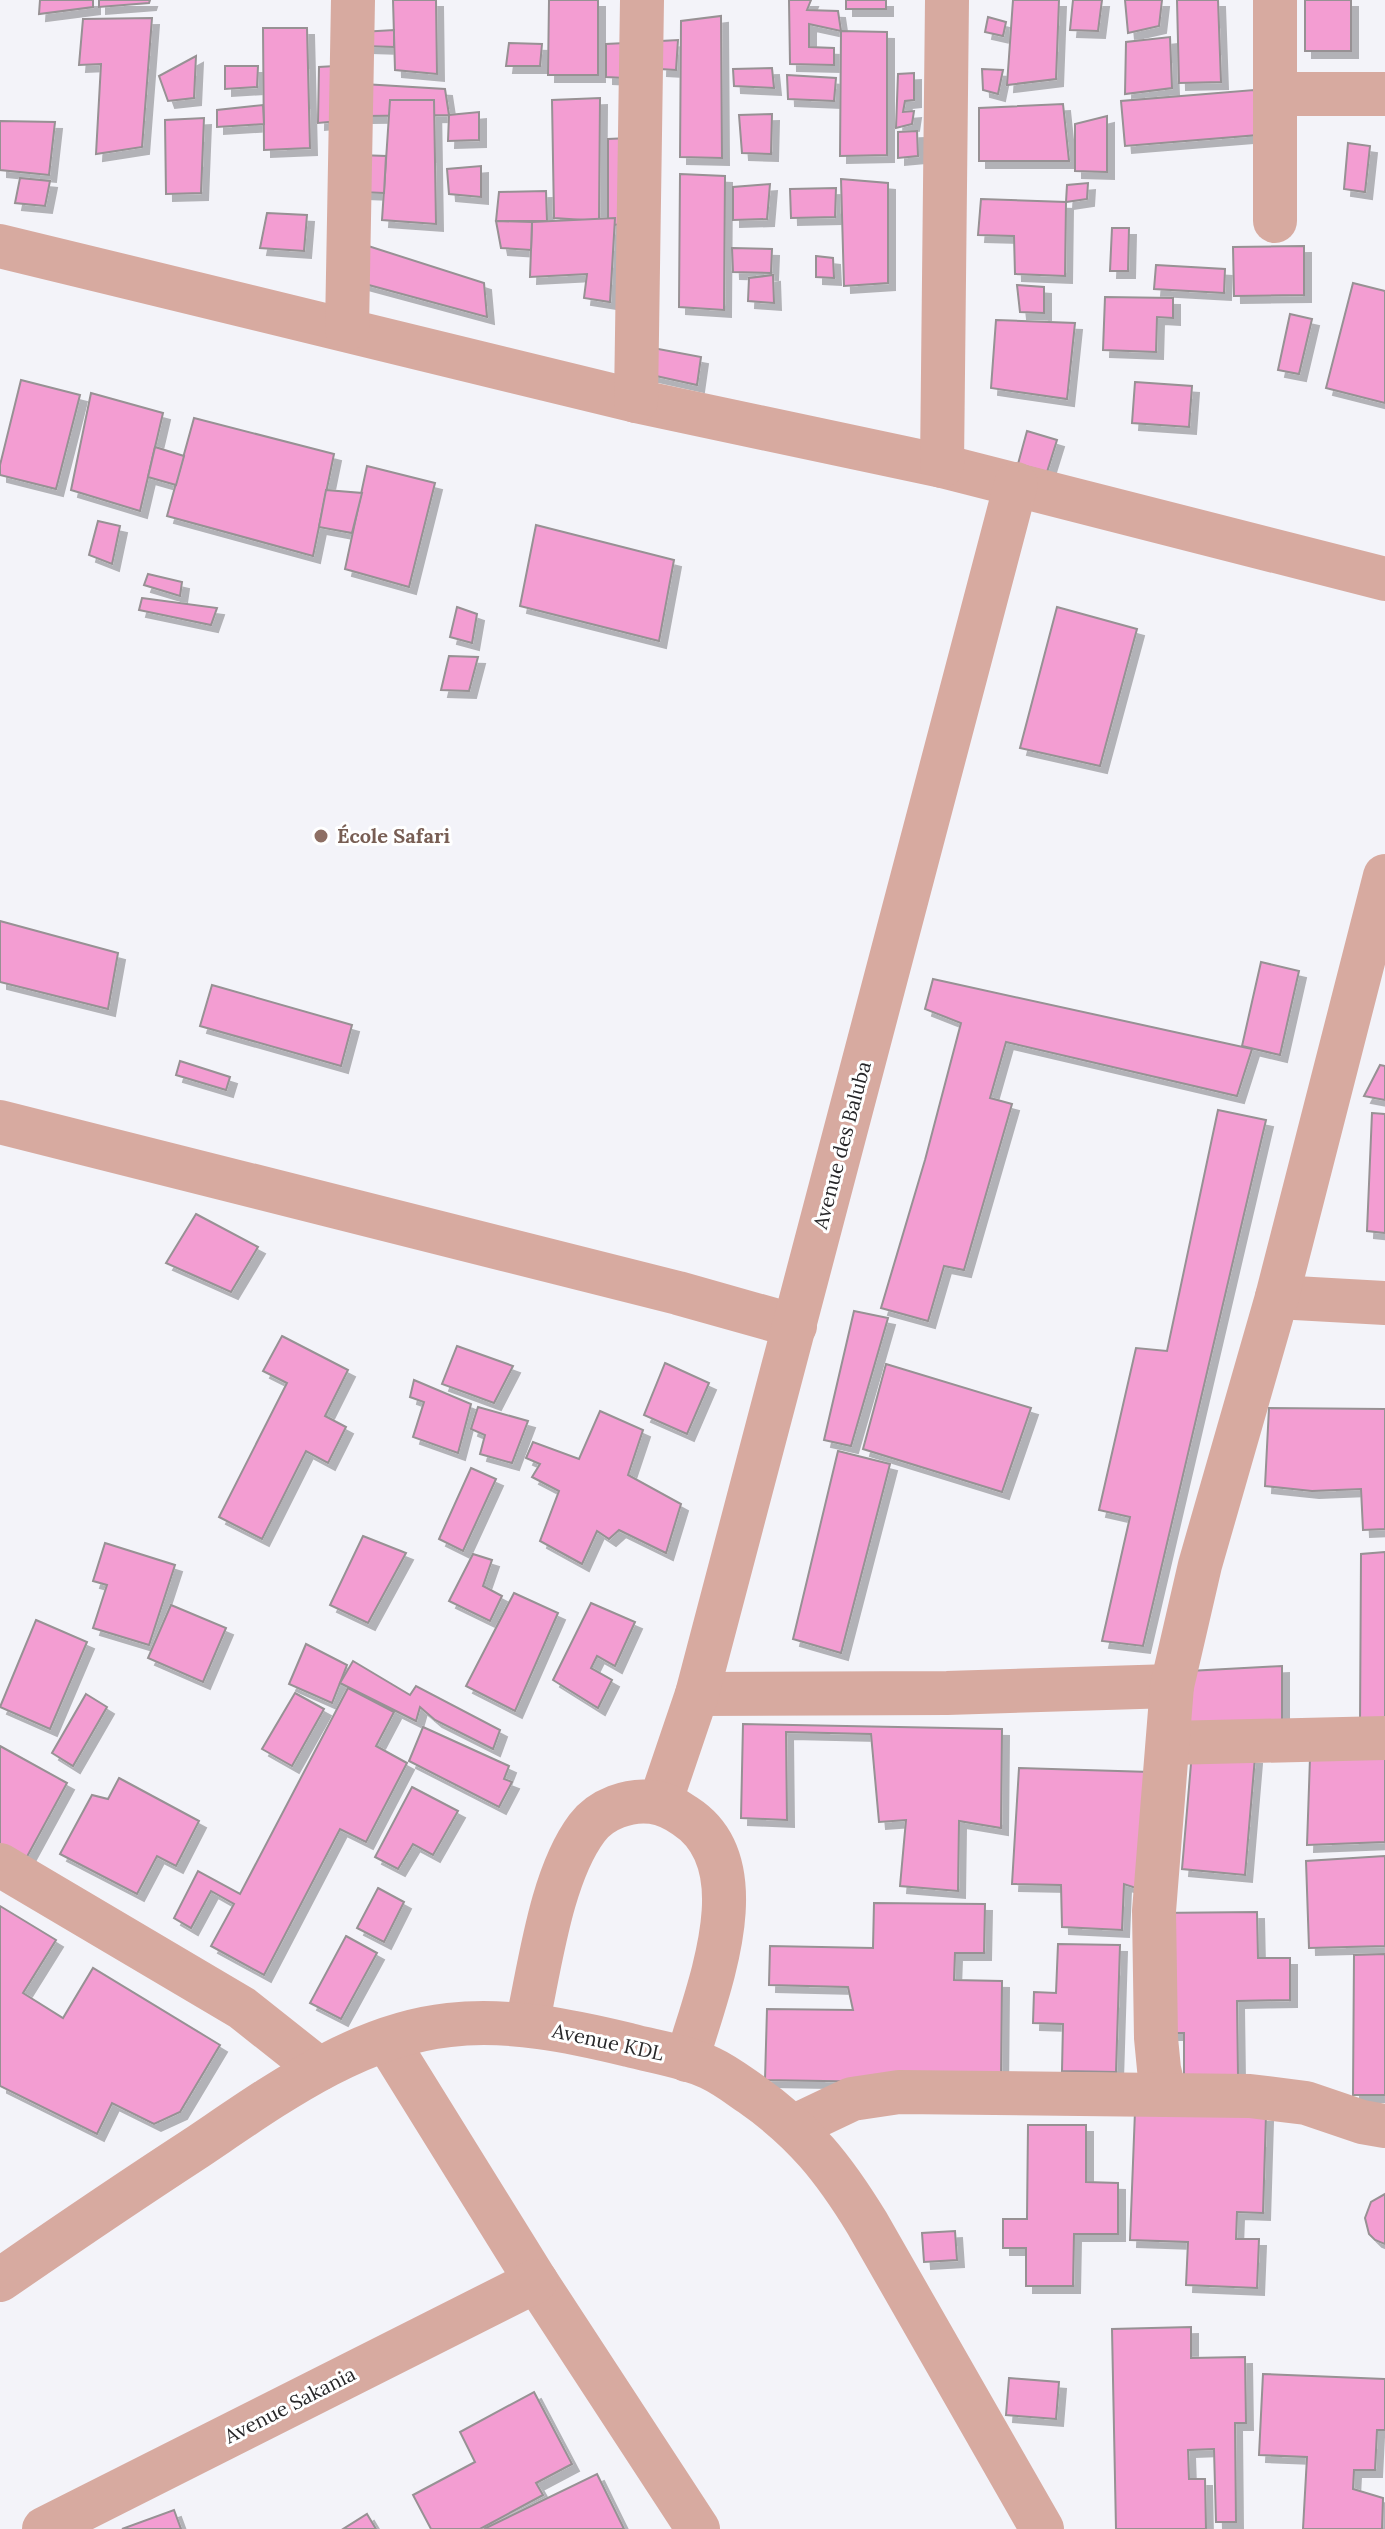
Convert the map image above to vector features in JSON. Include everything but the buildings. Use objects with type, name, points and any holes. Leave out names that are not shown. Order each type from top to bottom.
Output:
[{"type":"street","points":[[347,329],[353,0]]},
{"type":"street","points":[[636,401],[642,0]]},
{"type":"street","points":[[942,466],[947,0]]},
{"type":"street","points":[[1275,0],[1275,221]]},
{"type":"street","points":[[1275,94],[1385,94]]},
{"type":"street","points":[[0,246],[636,401],[942,466],[1385,579]]},
{"type":"street","name":"Avenue des Baluba","points":[[660,1803],[697,1694],[1016,484]]},
{"type":"street","points":[[1165,2095],[1156,2038],[1154,1911],[1172,1686],[1200,1565],[1277,1297],[1385,876]]},
{"type":"street","points":[[0,1122],[678,1293],[795,1326]]},
{"type":"street","points":[[1277,1297],[1385,1303]]},
{"type":"street","points":[[697,1694],[947,1693],[1172,1686]]},
{"type":"street","points":[[1168,1743],[1385,1738]]},
{"type":"street","points":[[527,2025],[556,1900],[569,1858],[579,1841],[589,1826],[613,1808],[643,1800],[660,1803],[694,1822],[701,1830],[716,1854],[724,1877],[720,1941],[687,2060]]},
{"type":"street","points":[[0,1865],[242,2008],[319,2069]]},
{"type":"street","name":"Avenue KDL","points":[[0,2280],[319,2069],[350,2053],[415,2031],[448,2025],[527,2025],[616,2042],[687,2060],[725,2076],[784,2117],[813,2145],[840,2179],[1042,2529]]},
{"type":"street","points":[[387,2041],[536,2281],[698,2529]]},
{"type":"street","points":[[793,2127],[852,2099],[899,2092],[1250,2096],[1306,2103],[1362,2122],[1385,2126]]},
{"type":"street","name":"Avenue Sakania","points":[[44,2529],[536,2281]]},
{"type":"place","name":"École Safari","points":[[321,836]]}]
